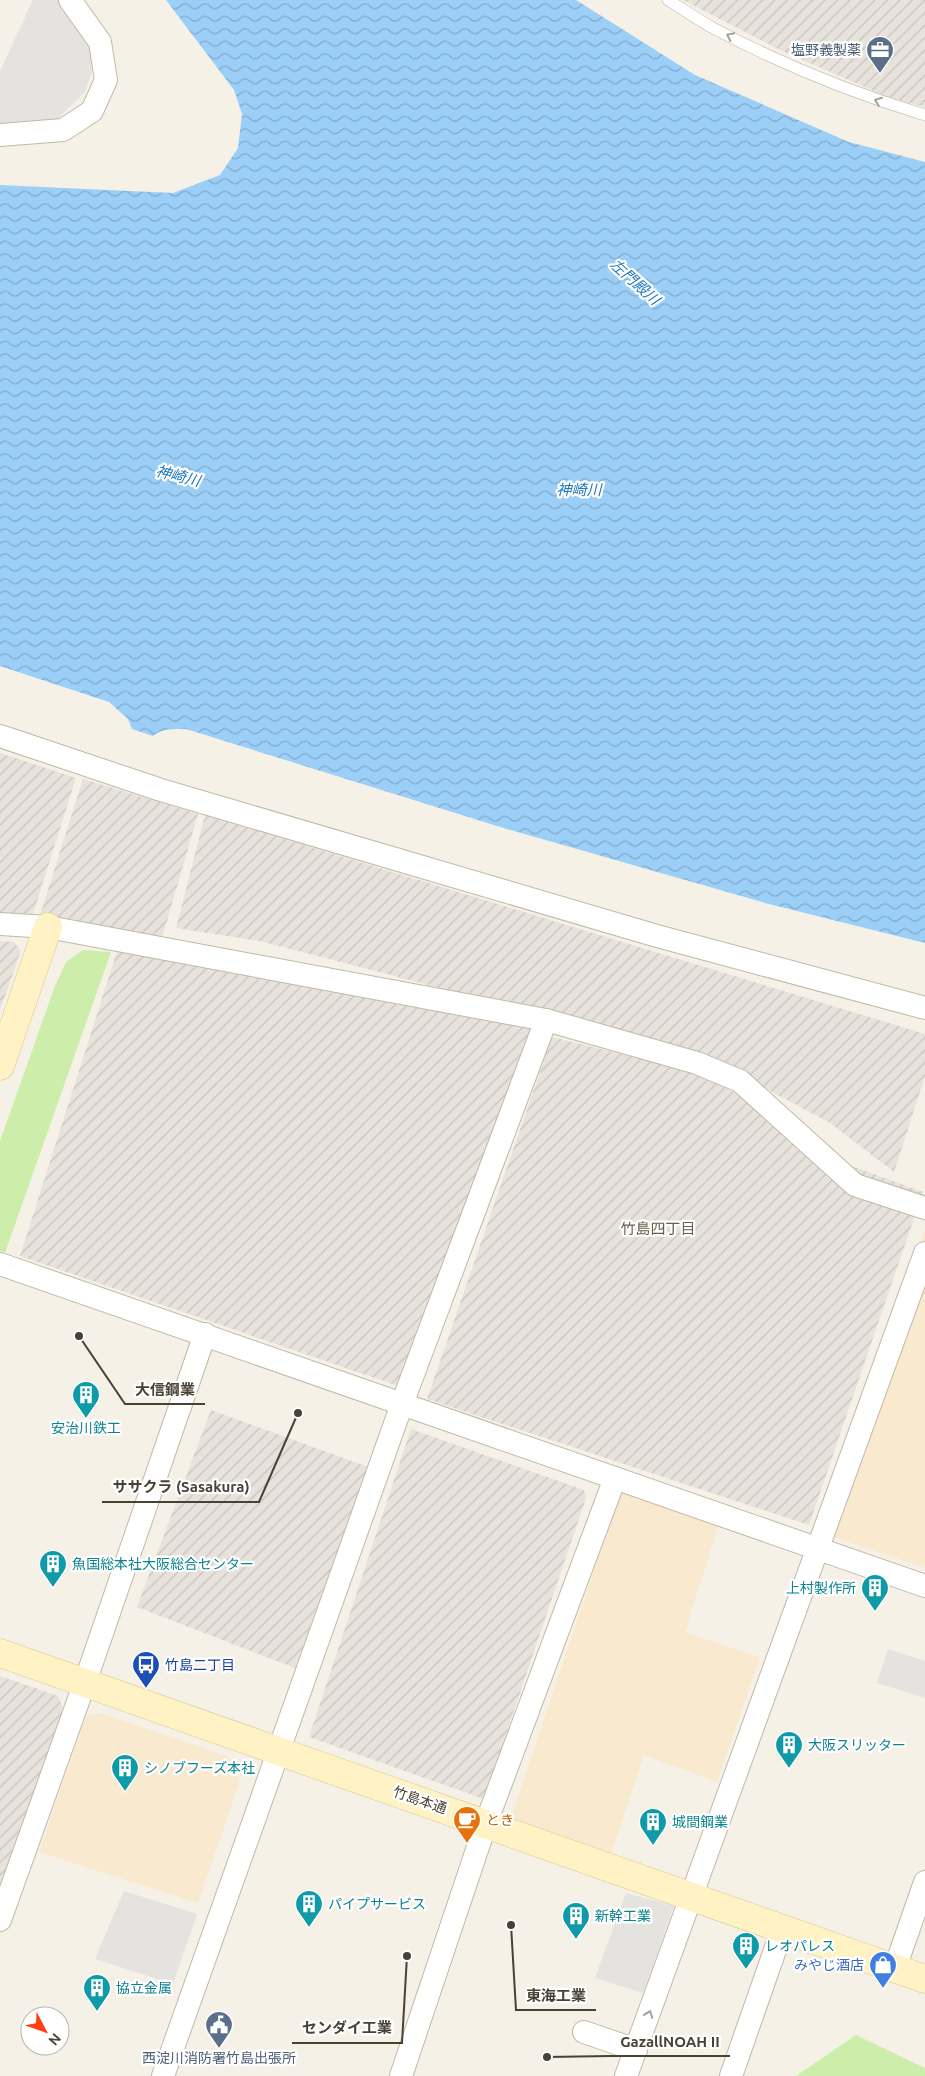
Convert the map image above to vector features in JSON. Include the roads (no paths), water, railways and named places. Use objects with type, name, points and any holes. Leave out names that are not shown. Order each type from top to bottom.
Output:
[{"type":"street","points":[[0,135],[63,130],[92,111],[106,80],[100,42],[70,0]]},
{"type":"street","points":[[0,736],[161,790],[657,936],[925,1008]]},
{"type":"street","points":[[0,924],[48,927],[546,1020],[697,1063],[740,1081],[854,1185],[925,1208]]},
{"type":"street","points":[[0,1066],[48,927]]},
{"type":"street","points":[[163,2076],[402,1404],[546,1020]]},
{"type":"street","points":[[626,2076],[925,1253]]},
{"type":"street","points":[[0,1264],[205,1334],[817,1550],[925,1586]]},
{"type":"street","points":[[0,1920],[205,1334]]},
{"type":"street","points":[[401,2076],[486,1823],[615,1478]]},
{"type":"street","name":"竹島本通","points":[[0,1653],[486,1823],[782,1930],[925,1978]]},
{"type":"street","points":[[895,1968],[925,1882]]},
{"type":"street","points":[[731,2076],[782,1930]]},
{"type":"street","points":[[584,2032],[636,2050]]},
{"type":"lane","points":[[668,0],[712,27],[822,79],[882,102],[925,115]]},
{"type":"water","name":"神崎川","points":[[166,0],[576,0],[695,75],[849,142],[925,162],[925,943],[769,904],[497,826],[186,729],[164,730],[153,736],[132,729],[128,719],[109,702],[0,666],[0,185],[173,193],[220,175],[238,148],[242,114],[234,90]]},
{"type":"place","name":"塩野義製薬","points":[[880,74]]},
{"type":"place","name":"大信鋼業","points":[[79,1336]]},
{"type":"place","name":"ササクラ (Sasakura)","points":[[298,1413]]},
{"type":"place","name":"安治川鉄工","points":[[86,1419]]},
{"type":"place","name":"魚国総本社大阪総合センター","points":[[53,1588]]},
{"type":"place","name":"上村製作所","points":[[875,1612]]},
{"type":"place","name":"竹島二丁目","points":[[146,1689]]},
{"type":"place","name":"大阪スリッター","points":[[789,1769]]},
{"type":"place","name":"シノブフーズ本社","points":[[125,1792]]},
{"type":"place","name":"とき","points":[[467,1844]]},
{"type":"place","name":"城間鋼業","points":[[653,1846]]},
{"type":"place","name":"東海工業","points":[[511,1925]]},
{"type":"place","name":"パイプサービス","points":[[309,1928]]},
{"type":"place","name":"新幹工業","points":[[576,1940]]},
{"type":"place","name":"センダイ工業","points":[[407,1956]]},
{"type":"place","name":"レオパレス","points":[[746,1970]]},
{"type":"place","name":"みやじ酒店","points":[[883,1989]]},
{"type":"place","name":"協立金属","points":[[97,2012]]},
{"type":"place","name":"西淀川消防署竹島出張所","points":[[219,2049]]},
{"type":"place","name":"GazallNOAH II","points":[[547,2057]]},
{"type":"district","name":"竹島四丁目","points":[[658,1229]]},
{"type":"water label","name":"左門殿川","points":[[635,282]]}]
